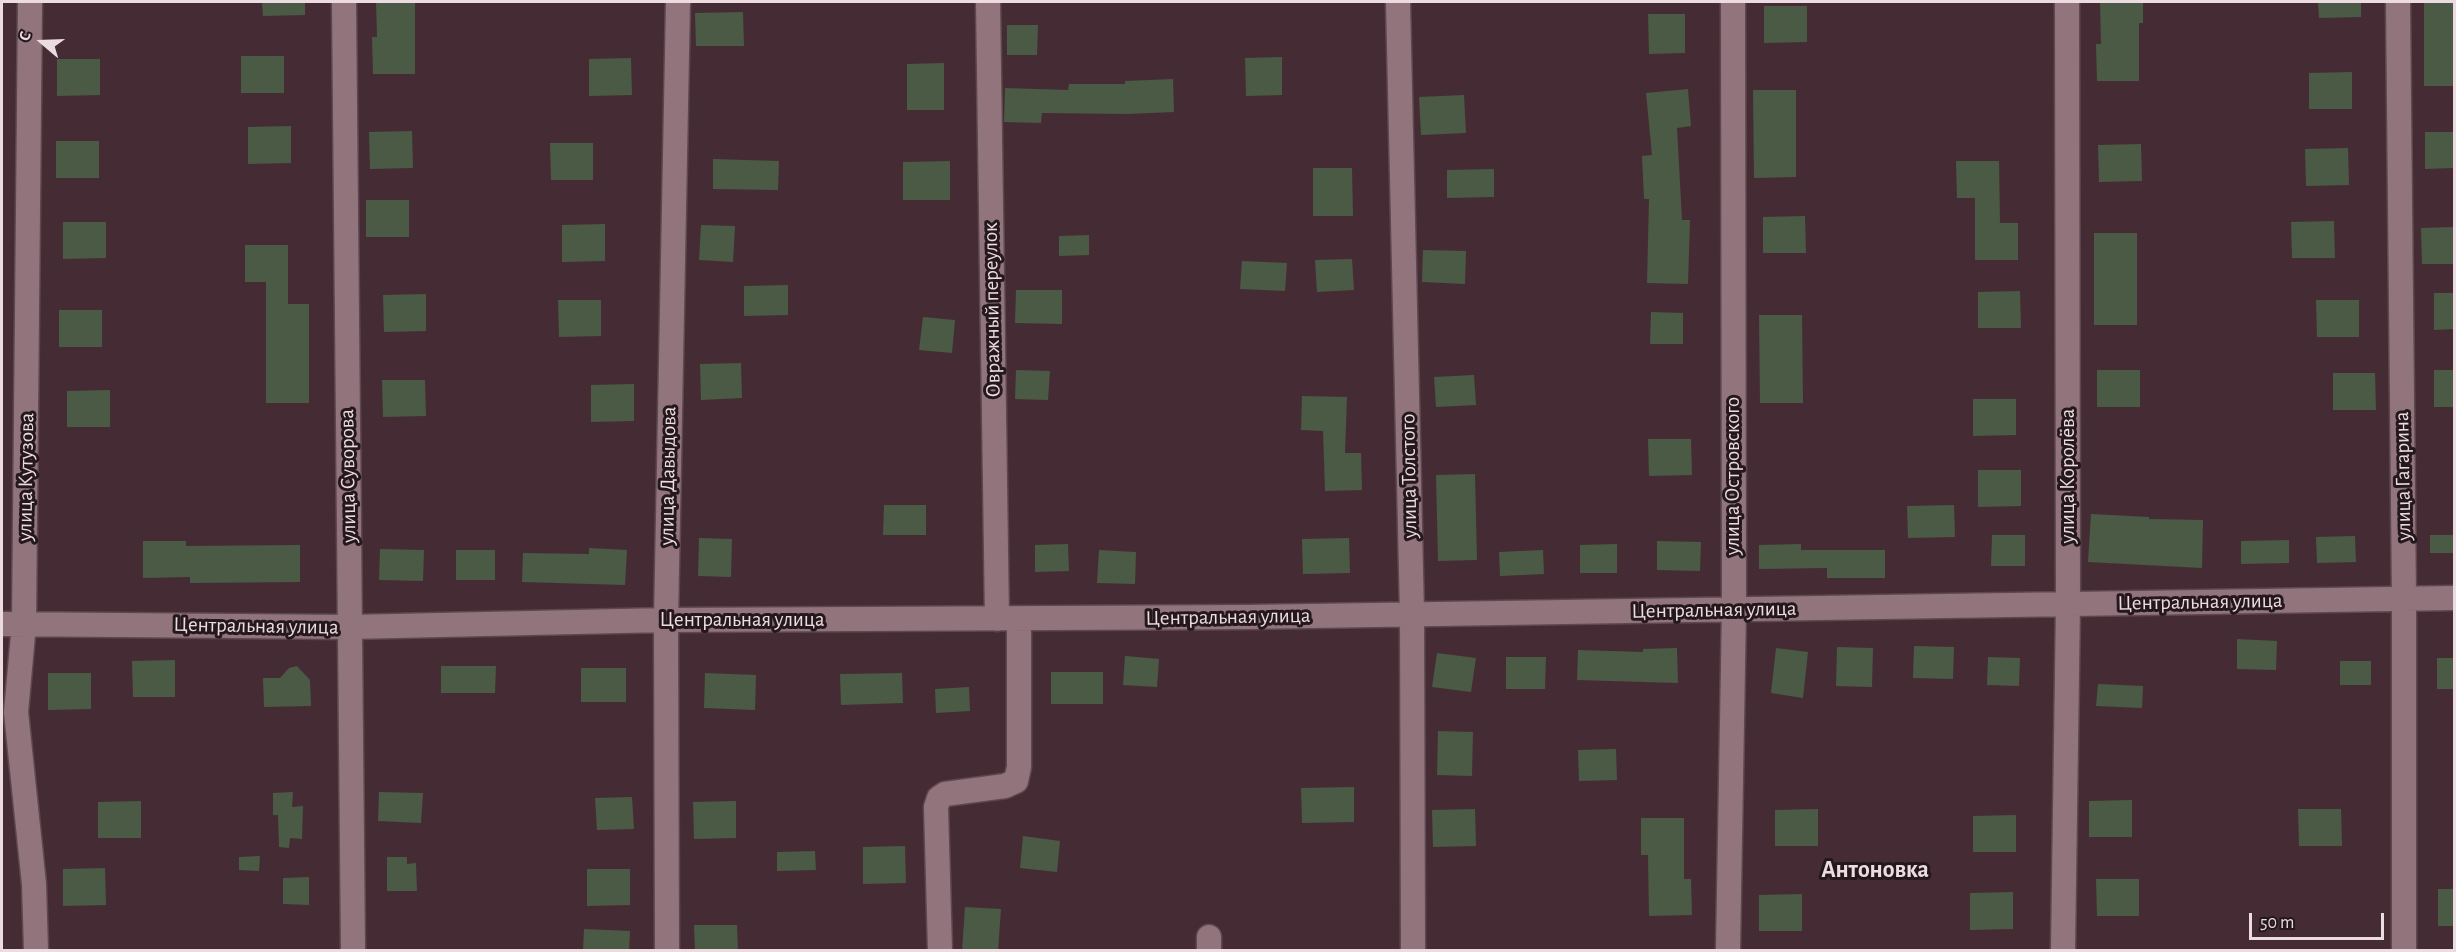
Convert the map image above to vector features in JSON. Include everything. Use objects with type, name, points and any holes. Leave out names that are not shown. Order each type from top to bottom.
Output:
[{"type":"street","name":"улица Кутузова","points":[[30,2],[13,624],[16,712],[34,884],[36,951]]},
{"type":"street","name":"улица Суворова","points":[[344,2],[353,951]]},
{"type":"street","name":"улица Давыдова","points":[[667,951],[666,620],[678,2]]},
{"type":"street","name":"Овражный переулок","points":[[940,951],[936,807],[939,798],[945,794],[1005,786],[1016,781],[1020,767],[1008,619],[988,2]]},
{"type":"street","name":"улица Толстого","points":[[1398,2],[1412,614],[1413,951]]},
{"type":"street","name":"улица Островского","points":[[1728,951],[1734,609],[1733,2]]},
{"type":"street","name":"улица Королёва","points":[[2063,951],[2068,604],[2067,2]]},
{"type":"street","name":"улица Гагарина","points":[[2398,2],[2404,599],[2404,951]]},
{"type":"street","name":"Центральная улица","points":[[13,624],[350,627],[666,620],[1008,619],[2454,598]]},
{"type":"building","points":[[262,2],[305,2],[305,15],[263,16]]},
{"type":"building","points":[[376,2],[415,2],[415,74],[373,74],[372,37],[377,37]]},
{"type":"building","points":[[2100,2],[2143,2],[2143,23],[2139,23],[2139,81],[2097,81],[2096,44],[2101,44]]},
{"type":"building","points":[[2318,2],[2361,2],[2361,17],[2319,18]]},
{"type":"building","points":[[2424,2],[2454,2],[2454,86],[2424,86]]},
{"type":"building","points":[[1764,6],[1807,6],[1807,42],[1764,43]]},
{"type":"building","points":[[743,12],[744,46],[696,46],[695,13]]},
{"type":"building","points":[[1648,14],[1685,14],[1685,53],[1649,54]]},
{"type":"building","points":[[1007,25],[1038,25],[1037,55],[1007,55]]},
{"type":"building","points":[[241,56],[284,56],[284,93],[241,93]]},
{"type":"building","points":[[1282,57],[1282,95],[1246,96],[1245,58]]},
{"type":"building","points":[[631,58],[632,95],[589,96],[589,59]]},
{"type":"building","points":[[57,59],[100,59],[100,95],[57,96]]},
{"type":"building","points":[[944,63],[944,110],[907,110],[907,64]]},
{"type":"building","points":[[2352,72],[2352,109],[2309,109],[2309,73]]},
{"type":"building","points":[[1173,79],[1174,112],[1042,113],[1041,123],[1004,122],[1005,88],[1068,90],[1069,84],[1125,84],[1125,81]]},
{"type":"building","points":[[1688,89],[1691,126],[1677,128],[1682,220],[1690,220],[1688,284],[1647,283],[1649,199],[1644,199],[1642,156],[1652,155],[1646,93]]},
{"type":"building","points":[[1753,90],[1796,90],[1796,177],[1754,178]]},
{"type":"building","points":[[1464,95],[1466,133],[1421,135],[1419,97]]},
{"type":"building","points":[[291,126],[291,163],[248,164],[248,127]]},
{"type":"building","points":[[412,131],[413,168],[370,169],[369,132]]},
{"type":"building","points":[[2425,132],[2454,132],[2454,168],[2425,169]]},
{"type":"building","points":[[56,141],[99,141],[99,178],[56,178]]},
{"type":"building","points":[[550,143],[593,143],[593,180],[551,180]]},
{"type":"building","points":[[2141,144],[2142,181],[2099,182],[2098,145]]},
{"type":"building","points":[[2348,148],[2349,185],[2306,186],[2305,149]]},
{"type":"building","points":[[713,159],[779,161],[778,190],[713,189]]},
{"type":"building","points":[[950,161],[950,200],[903,200],[903,162]]},
{"type":"building","points":[[1956,161],[1999,161],[2000,223],[2018,223],[2018,260],[1975,260],[1975,198],[1957,198]]},
{"type":"building","points":[[1313,168],[1352,168],[1353,216],[1313,216]]},
{"type":"building","points":[[1494,169],[1494,197],[1447,198],[1447,170]]},
{"type":"building","points":[[366,200],[409,200],[409,237],[366,237]]},
{"type":"building","points":[[1805,216],[1806,253],[1763,253],[1763,217]]},
{"type":"building","points":[[2334,221],[2335,258],[2292,258],[2291,222]]},
{"type":"building","points":[[63,222],[106,222],[106,258],[63,259]]},
{"type":"building","points":[[605,224],[605,261],[562,262],[562,225]]},
{"type":"building","points":[[701,225],[735,226],[733,262],[699,260]]},
{"type":"building","points":[[2454,227],[2454,264],[2422,264],[2421,228]]},
{"type":"building","points":[[2094,233],[2137,233],[2137,325],[2094,325]]},
{"type":"building","points":[[1089,235],[1089,255],[1059,256],[1059,236]]},
{"type":"building","points":[[245,245],[288,245],[288,304],[309,304],[309,403],[266,403],[266,282],[245,282]]},
{"type":"building","points":[[1423,250],[1466,251],[1465,284],[1422,282]]},
{"type":"building","points":[[1352,259],[1354,290],[1317,292],[1315,260]]},
{"type":"building","points":[[1242,261],[1287,263],[1285,291],[1240,289]]},
{"type":"building","points":[[788,285],[788,315],[744,316],[744,286]]},
{"type":"building","points":[[1016,290],[1062,290],[1062,324],[1015,323]]},
{"type":"building","points":[[2020,291],[2021,328],[1978,328],[1978,292]]},
{"type":"building","points":[[2434,293],[2454,293],[2454,329],[2434,330]]},
{"type":"building","points":[[426,294],[426,331],[384,332],[383,295]]},
{"type":"building","points":[[558,300],[601,300],[601,336],[559,337]]},
{"type":"building","points":[[2316,300],[2359,300],[2359,337],[2317,337]]},
{"type":"building","points":[[59,310],[102,310],[102,347],[59,347]]},
{"type":"building","points":[[1651,312],[1683,313],[1683,344],[1650,344]]},
{"type":"building","points":[[1759,315],[1802,315],[1803,403],[1760,403]]},
{"type":"building","points":[[923,317],[955,320],[952,353],[919,350]]},
{"type":"building","points":[[741,363],[742,398],[701,400],[700,364]]},
{"type":"building","points":[[1016,370],[1050,371],[1048,400],[1015,399]]},
{"type":"building","points":[[2097,370],[2140,370],[2140,407],[2097,407]]},
{"type":"building","points":[[2434,370],[2454,370],[2454,407],[2434,407]]},
{"type":"building","points":[[2333,373],[2375,373],[2376,410],[2333,410]]},
{"type":"building","points":[[1474,375],[1476,405],[1436,407],[1434,377]]},
{"type":"building","points":[[382,380],[425,380],[426,416],[383,417]]},
{"type":"building","points":[[634,384],[634,421],[591,422],[591,385]]},
{"type":"building","points":[[110,390],[110,427],[67,427],[67,391]]},
{"type":"building","points":[[1302,396],[1347,397],[1345,453],[1361,453],[1362,490],[1325,491],[1323,431],[1301,430]]},
{"type":"building","points":[[1973,399],[2016,399],[2016,435],[1973,436]]},
{"type":"building","points":[[1648,439],[1691,439],[1692,475],[1649,476]]},
{"type":"building","points":[[1978,470],[2021,470],[2021,506],[1978,507]]},
{"type":"building","points":[[1475,474],[1477,560],[1438,561],[1436,475]]},
{"type":"building","points":[[884,505],[926,505],[926,535],[883,535]]},
{"type":"building","points":[[1954,505],[1955,537],[1908,538],[1907,506]]},
{"type":"building","points":[[2091,514],[2149,517],[2149,519],[2203,520],[2202,568],[2088,562]]},
{"type":"building","points":[[1992,535],[2025,535],[2025,566],[1991,566]]},
{"type":"building","points":[[2430,535],[2454,535],[2454,553],[2430,553]]},
{"type":"building","points":[[2355,536],[2356,562],[2317,563],[2316,537]]},
{"type":"building","points":[[699,538],[732,539],[731,577],[698,576]]},
{"type":"building","points":[[1349,538],[1350,573],[1303,574],[1302,539]]},
{"type":"building","points":[[2289,540],[2289,563],[2241,564],[2241,541]]},
{"type":"building","points":[[143,541],[186,541],[186,546],[300,545],[300,582],[190,583],[190,577],[143,578]]},
{"type":"building","points":[[1657,541],[1701,542],[1700,571],[1657,570]]},
{"type":"building","points":[[1068,544],[1069,571],[1035,572],[1035,545]]},
{"type":"building","points":[[1617,544],[1617,573],[1580,573],[1580,545]]},
{"type":"building","points":[[1801,544],[1801,550],[1885,550],[1885,578],[1827,578],[1827,568],[1759,569],[1759,545]]},
{"type":"building","points":[[589,548],[627,550],[625,585],[522,582],[523,553],[589,554]]},
{"type":"building","points":[[380,549],[424,550],[423,581],[379,580]]},
{"type":"building","points":[[456,550],[495,550],[495,580],[456,580]]},
{"type":"building","points":[[1099,550],[1136,552],[1135,584],[1097,583]]},
{"type":"building","points":[[1543,550],[1544,574],[1500,576],[1499,552]]},
{"type":"building","points":[[2237,639],[2277,641],[2276,670],[2237,669]]},
{"type":"building","points":[[1914,646],[1954,647],[1953,679],[1913,678]]},
{"type":"building","points":[[1837,647],[1873,648],[1872,687],[1836,686]]},
{"type":"building","points":[[1677,648],[1678,683],[1577,680],[1578,650],[1643,652],[1643,649]]},
{"type":"building","points":[[1776,648],[1808,652],[1803,698],[1771,693]]},
{"type":"building","points":[[1437,653],[1476,658],[1471,692],[1432,687]]},
{"type":"building","points":[[1125,656],[1159,659],[1157,687],[1123,685]]},
{"type":"building","points":[[1506,657],[1546,657],[1545,689],[1506,689]]},
{"type":"building","points":[[1988,657],[2020,658],[2019,686],[1987,685]]},
{"type":"building","points":[[2437,658],[2454,658],[2454,689],[2437,689]]},
{"type":"building","points":[[175,660],[175,697],[133,697],[132,661]]},
{"type":"building","points":[[2340,661],[2371,661],[2371,685],[2340,685]]},
{"type":"building","points":[[297,666],[310,680],[311,706],[264,707],[263,678],[280,678],[289,668]]},
{"type":"building","points":[[441,666],[496,666],[495,693],[441,693]]},
{"type":"building","points":[[581,668],[626,668],[626,702],[581,702]]},
{"type":"building","points":[[1051,672],[1103,672],[1103,704],[1051,704]]},
{"type":"building","points":[[48,673],[91,673],[91,709],[48,710]]},
{"type":"building","points":[[705,673],[756,675],[755,710],[704,708]]},
{"type":"building","points":[[902,673],[903,703],[841,705],[840,674]]},
{"type":"building","points":[[2098,684],[2143,686],[2142,708],[2096,706]]},
{"type":"building","points":[[969,687],[970,711],[936,713],[935,689]]},
{"type":"building","points":[[1438,731],[1473,732],[1472,776],[1437,775]]},
{"type":"building","points":[[1616,749],[1617,780],[1579,781],[1578,750]]},
{"type":"building","points":[[1354,787],[1354,822],[1302,823],[1301,788]]},
{"type":"building","points":[[293,792],[292,807],[303,806],[302,839],[290,838],[289,848],[279,847],[278,815],[273,815],[273,793]]},
{"type":"building","points":[[379,792],[423,793],[421,823],[378,821]]},
{"type":"building","points":[[632,797],[634,829],[597,830],[595,798]]},
{"type":"building","points":[[2132,800],[2132,837],[2089,837],[2089,801]]},
{"type":"building","points":[[141,801],[141,838],[98,838],[98,802]]},
{"type":"building","points":[[736,801],[736,838],[694,839],[693,802]]},
{"type":"building","points":[[1475,809],[1476,846],[1433,847],[1432,810]]},
{"type":"building","points":[[1818,809],[1818,846],[1775,846],[1775,810]]},
{"type":"building","points":[[2298,809],[2341,809],[2342,846],[2299,846]]},
{"type":"building","points":[[2016,815],[2016,852],[1973,852],[1973,816]]},
{"type":"building","points":[[1641,818],[1684,818],[1684,879],[1691,879],[1692,915],[1649,916],[1648,855],[1641,855]]},
{"type":"building","points":[[1023,836],[1060,841],[1057,872],[1020,868]]},
{"type":"building","points":[[905,846],[906,883],[863,884],[863,847]]},
{"type":"building","points":[[815,851],[816,870],[777,871],[777,852]]},
{"type":"building","points":[[260,856],[259,871],[239,870],[239,857]]},
{"type":"building","points":[[387,857],[407,857],[407,864],[416,863],[417,891],[387,891]]},
{"type":"building","points":[[105,868],[106,905],[63,906],[63,869]]},
{"type":"building","points":[[587,869],[630,869],[630,905],[587,906]]},
{"type":"building","points":[[309,877],[309,905],[283,904],[283,878]]},
{"type":"building","points":[[2096,879],[2139,879],[2139,916],[2097,916]]},
{"type":"building","points":[[2438,889],[2454,889],[2454,926],[2438,926]]},
{"type":"building","points":[[2013,892],[2013,929],[1970,930],[1970,893]]},
{"type":"building","points":[[1802,894],[1802,931],[1759,931],[1759,895]]},
{"type":"building","points":[[965,907],[1001,909],[998,951],[962,951]]},
{"type":"building","points":[[694,925],[737,925],[738,951],[695,951]]},
{"type":"building","points":[[584,929],[630,931],[629,951],[583,951]]},
{"type":"district","name":"Антоновка","points":[[1875,870]]}]
